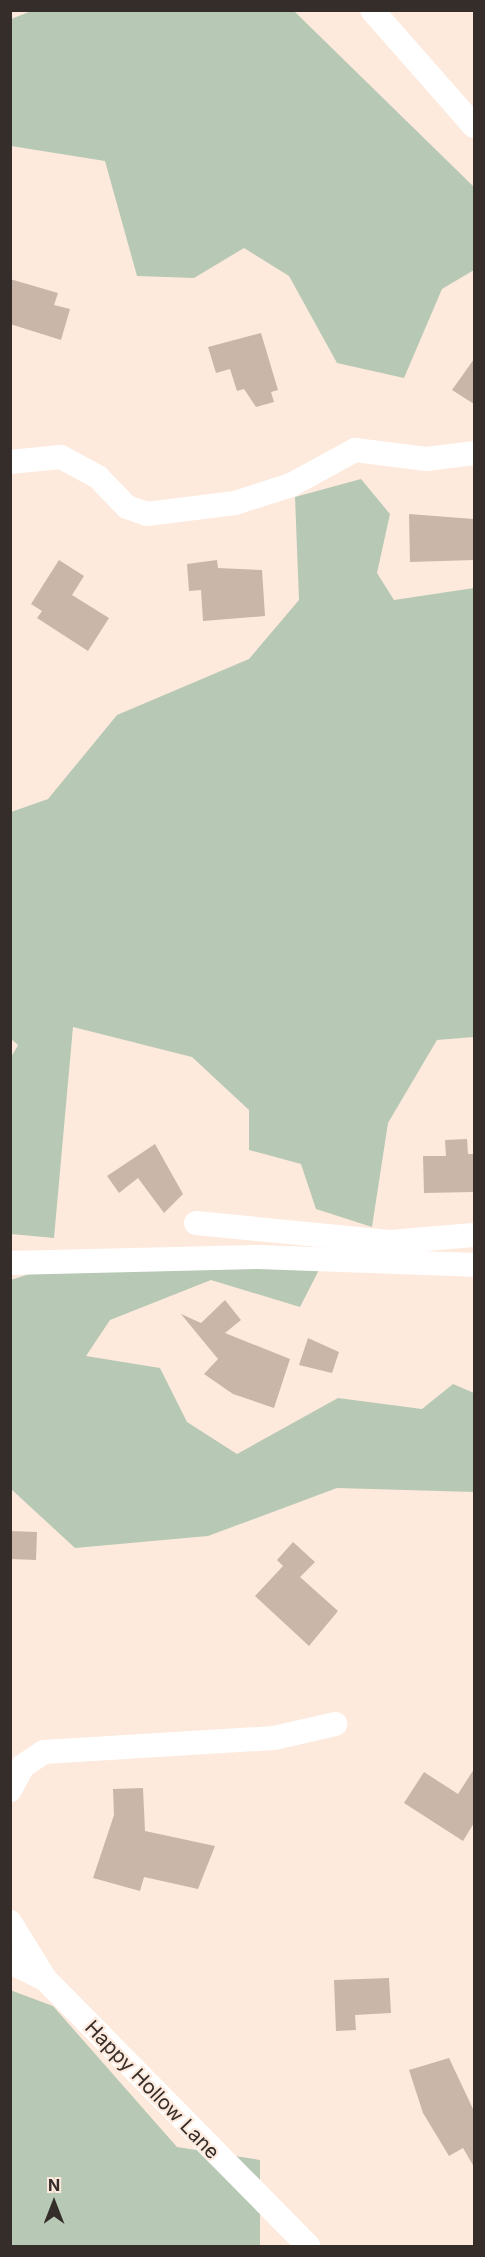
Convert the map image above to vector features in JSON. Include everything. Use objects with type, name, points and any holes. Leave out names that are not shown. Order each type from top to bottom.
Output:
[{"type":"street","points":[[372,10],[474,126]]},
{"type":"street","points":[[10,462],[61,458],[98,477],[127,507],[147,514],[235,502],[291,485],[355,450],[426,459],[474,453]]},
{"type":"street","points":[[196,1222],[391,1242],[474,1235]]},
{"type":"street","points":[[10,1263],[259,1257],[474,1265]]},
{"type":"street","points":[[10,1790],[22,1766],[44,1752],[274,1738],[335,1724]]},
{"type":"street","name":"Happy Hollow Lane","points":[[10,1922],[45,1979],[308,2247]]},
{"type":"street","points":[[10,1962],[45,1979]]},
{"type":"green space","points":[[34,10],[294,11],[474,187],[474,270],[442,289],[404,378],[337,363],[289,276],[244,248],[194,278],[137,276],[105,161],[11,146],[11,19]]},
{"type":"green space","points":[[361,479],[390,514],[377,573],[394,600],[474,588],[474,1037],[437,1040],[388,1123],[372,1227],[316,1209],[301,1164],[249,1150],[249,1110],[192,1057],[73,1027],[54,1238],[11,1234],[10,1059],[18,1045],[10,1038],[11,812],[48,799],[117,715],[249,659],[299,600],[295,497]]},
{"type":"green space","points":[[320,1268],[300,1307],[211,1280],[110,1320],[86,1356],[160,1368],[187,1422],[237,1454],[338,1398],[422,1409],[453,1384],[474,1393],[474,1492],[337,1488],[208,1536],[75,1548],[11,1489],[11,1280],[41,1270]]},
{"type":"green space","points":[[10,1990],[53,2006],[177,2147],[260,2160],[260,2246],[11,2246]]},
{"type":"building","points":[[10,279],[58,293],[54,305],[70,309],[61,340],[10,324]]},
{"type":"building","points":[[261,333],[278,390],[271,392],[274,402],[256,407],[244,389],[237,391],[230,369],[216,373],[208,347]]},
{"type":"building","points":[[474,359],[474,404],[452,390]]},
{"type":"building","points":[[409,514],[474,519],[474,560],[410,562]]},
{"type":"building","points":[[59,560],[84,576],[72,595],[109,618],[88,651],[37,618],[42,611],[31,604]]},
{"type":"building","points":[[217,560],[218,568],[262,570],[265,616],[203,621],[201,590],[189,591],[187,564]]},
{"type":"building","points":[[467,1139],[468,1154],[474,1154],[474,1192],[424,1193],[423,1156],[446,1156],[445,1140]]},
{"type":"building","points":[[155,1144],[183,1194],[164,1213],[138,1178],[119,1193],[107,1176]]},
{"type":"building","points":[[225,1300],[241,1320],[225,1333],[290,1359],[274,1408],[233,1394],[204,1374],[218,1359],[181,1314],[201,1323]]},
{"type":"building","points":[[308,1338],[339,1352],[332,1373],[299,1365]]},
{"type":"building","points":[[10,1531],[37,1532],[36,1560],[10,1559]]},
{"type":"building","points":[[293,1542],[315,1562],[300,1577],[338,1611],[309,1646],[255,1596],[283,1566],[277,1560]]},
{"type":"building","points":[[474,1769],[474,1823],[463,1841],[404,1803],[424,1772],[458,1794]]},
{"type":"building","points":[[143,1788],[145,1831],[215,1846],[198,1889],[144,1877],[140,1891],[93,1878],[114,1815],[113,1789]]},
{"type":"building","points":[[389,1978],[391,2013],[355,2015],[356,2030],[336,2031],[334,1980]]},
{"type":"building","points":[[449,2058],[474,2111],[474,2167],[463,2148],[449,2156],[423,2113],[409,2070]]}]
